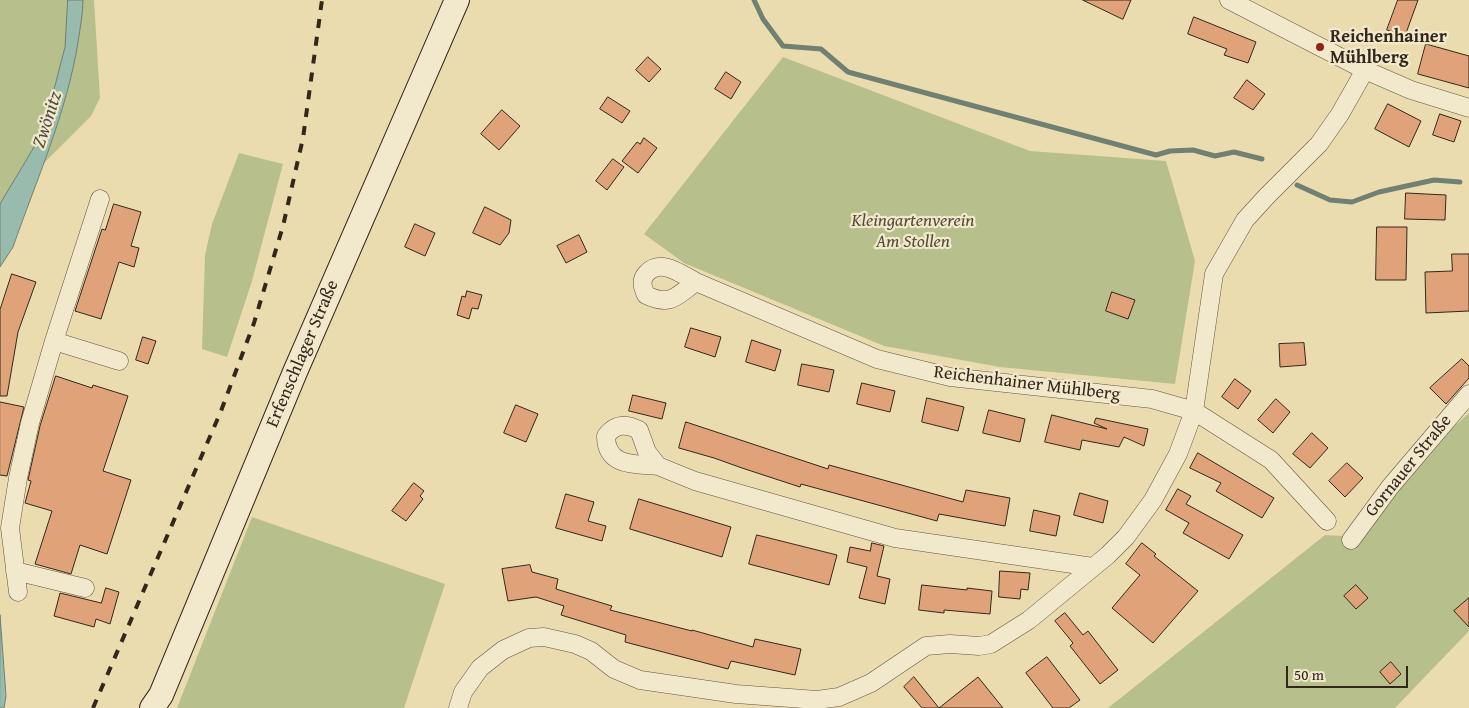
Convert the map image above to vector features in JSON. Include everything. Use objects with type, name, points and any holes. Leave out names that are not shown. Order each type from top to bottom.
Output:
[{"type":"main road","name":"Erfenschlager Straße","points":[[152,708],[160,695],[295,372],[457,0]]},
{"type":"street","points":[[1229,0],[1365,70],[1411,90],[1469,108]]},
{"type":"street","points":[[458,708],[463,692],[480,668],[503,650],[529,638],[544,637],[575,644],[591,651],[614,669],[640,680],[736,701],[817,700],[839,697],[871,683],[926,646],[950,644],[979,646],[991,644],[1029,620],[1126,538],[1153,500],[1178,454],[1194,411],[1214,274],[1245,220],[1319,144],[1340,114],[1365,70]]},
{"type":"street","points":[[18,592],[10,528],[18,478],[30,423],[54,341],[100,199]]},
{"type":"street","name":"Reichenhainer Mühlberg","points":[[696,282],[877,359],[950,377],[1152,399],[1194,411],[1271,460],[1327,521]]},
{"type":"street","points":[[54,341],[119,361]]},
{"type":"street","name":"Gornauer Straße","points":[[1351,540],[1390,487],[1469,394]]},
{"type":"street","points":[[658,466],[695,481],[895,538],[1093,567]]},
{"type":"street","points":[[15,571],[86,588]]},
{"type":"green space","points":[[0,0],[94,0],[100,98],[91,116],[0,207]]},
{"type":"green space","name":"Kleingartenverein Am Stollen","points":[[783,57],[1030,151],[1166,161],[1195,261],[1175,384],[1000,367],[884,346],[684,263],[644,234]]},
{"type":"green space","points":[[239,153],[283,164],[252,281],[227,357],[202,349],[205,255],[212,224]]},
{"type":"green space","points":[[1469,413],[1469,631],[1395,708],[1108,708],[1325,535],[1344,536]]},
{"type":"green space","points":[[252,517],[445,584],[404,708],[177,708]]},
{"type":"water","name":"Zwönitz","points":[[68,0],[83,0],[73,68],[59,120],[13,247],[0,267],[0,204],[43,132],[65,47]]},
{"type":"water","points":[[0,615],[6,696],[4,708],[0,708]]},
{"type":"building","points":[[1083,0],[1131,0],[1123,19]]},
{"type":"building","points":[[1398,0],[1418,0],[1405,36],[1387,30]]},
{"type":"building","points":[[1194,17],[1256,42],[1248,63],[1224,55],[1227,49],[1188,34]]},
{"type":"building","points":[[1426,44],[1469,56],[1469,88],[1418,74]]},
{"type":"building","points":[[648,57],[661,69],[649,82],[636,70]]},
{"type":"building","points":[[726,72],[741,82],[731,99],[715,89]]},
{"type":"building","points":[[1247,80],[1265,94],[1253,110],[1234,98]]},
{"type":"building","points":[[608,97],[630,111],[622,123],[600,109]]},
{"type":"building","points":[[1388,104],[1421,121],[1409,147],[1375,129]]},
{"type":"building","points":[[502,110],[520,126],[499,150],[481,134]]},
{"type":"building","points":[[1440,114],[1461,121],[1454,142],[1433,135]]},
{"type":"building","points":[[644,138],[657,148],[638,173],[622,161],[637,142],[640,144]]},
{"type":"building","points":[[613,159],[624,167],[607,190],[596,181]]},
{"type":"building","points":[[1406,193],[1446,195],[1445,220],[1405,219]]},
{"type":"building","points":[[114,204],[141,212],[131,246],[139,248],[134,267],[119,262],[101,319],[75,311],[102,229],[105,230]]},
{"type":"building","points":[[485,207],[511,220],[509,233],[500,245],[473,233]]},
{"type":"building","points":[[415,224],[435,233],[425,256],[405,247]]},
{"type":"building","points":[[1377,227],[1407,227],[1406,280],[1376,280]]},
{"type":"building","points":[[579,235],[587,252],[566,263],[557,246]]},
{"type":"building","points":[[1452,254],[1469,254],[1469,311],[1426,313],[1425,272],[1452,271]]},
{"type":"building","points":[[12,274],[36,282],[18,332],[7,396],[0,396],[0,310]]},
{"type":"building","points":[[467,291],[482,295],[478,309],[472,308],[469,319],[457,315],[462,296],[465,297]]},
{"type":"building","points":[[1112,292],[1135,300],[1128,319],[1106,311]]},
{"type":"building","points":[[691,328],[721,337],[715,357],[685,347]]},
{"type":"building","points":[[143,337],[156,341],[148,364],[136,360]]},
{"type":"building","points":[[752,340],[781,350],[775,371],[746,362]]},
{"type":"building","points":[[1304,343],[1306,365],[1280,367],[1279,344]]},
{"type":"building","points":[[1462,359],[1469,366],[1469,378],[1446,404],[1430,388]]},
{"type":"building","points":[[802,364],[834,370],[829,392],[798,385]]},
{"type":"building","points":[[56,376],[92,388],[93,385],[128,396],[103,471],[131,480],[107,554],[80,545],[71,574],[35,564],[52,511],[25,503],[31,481],[28,480],[40,426]]},
{"type":"building","points":[[1235,379],[1251,391],[1238,409],[1222,397]]},
{"type":"building","points":[[862,383],[895,391],[890,412],[857,404]]},
{"type":"building","points":[[633,395],[666,403],[662,419],[629,411]]},
{"type":"building","points":[[927,398],[964,407],[958,431],[922,422]]},
{"type":"building","points":[[1276,399],[1290,412],[1273,433],[1258,420]]},
{"type":"building","points":[[0,402],[24,407],[7,476],[0,475]]},
{"type":"building","points":[[516,405],[538,414],[526,442],[504,433]]},
{"type":"building","points":[[989,410],[1025,419],[1020,442],[983,433]]},
{"type":"building","points":[[1052,415],[1107,429],[1094,423],[1096,418],[1148,429],[1144,446],[1124,437],[1119,447],[1082,440],[1080,450],[1045,442]]},
{"type":"building","points":[[686,422],[828,469],[829,465],[963,502],[966,490],[1010,498],[1005,526],[939,514],[937,521],[801,484],[800,487],[679,448]]},
{"type":"building","points":[[1312,433],[1328,448],[1310,468],[1293,454]]},
{"type":"building","points":[[1198,453],[1274,498],[1262,518],[1216,491],[1221,483],[1190,468]]},
{"type":"building","points":[[1347,463],[1363,478],[1345,497],[1329,481]]},
{"type":"building","points":[[414,483],[424,491],[420,496],[423,499],[406,521],[392,511]]},
{"type":"building","points":[[1178,489],[1191,496],[1186,504],[1243,535],[1229,559],[1183,533],[1189,523],[1166,510]]},
{"type":"building","points":[[1080,493],[1108,501],[1103,523],[1074,515]]},
{"type":"building","points":[[566,494],[594,502],[588,521],[606,526],[602,541],[556,528]]},
{"type":"building","points":[[639,499],[731,527],[722,557],[630,529]]},
{"type":"building","points":[[1034,510],[1060,516],[1056,536],[1030,531]]},
{"type":"building","points":[[757,535],[837,555],[829,585],[749,564]]},
{"type":"building","points":[[872,543],[884,546],[877,576],[890,579],[885,604],[859,598],[867,567],[847,562],[850,547],[870,551]]},
{"type":"building","points":[[1142,543],[1156,554],[1154,556],[1198,591],[1153,643],[1112,608],[1140,575],[1126,564]]},
{"type":"building","points":[[530,565],[532,572],[558,579],[556,589],[612,606],[610,610],[753,647],[755,639],[801,649],[795,675],[731,661],[728,669],[625,642],[626,635],[561,615],[564,606],[536,597],[508,601],[502,569]]},
{"type":"building","points":[[1000,571],[1030,573],[1028,590],[1021,589],[1020,599],[999,597]]},
{"type":"building","points":[[922,585],[992,591],[990,614],[944,610],[944,613],[919,610]]},
{"type":"building","points":[[1356,585],[1368,598],[1356,609],[1344,596]]},
{"type":"building","points":[[106,588],[119,592],[110,624],[96,619],[94,627],[54,616],[60,593],[101,603]]},
{"type":"building","points":[[1469,598],[1469,627],[1454,611]]},
{"type":"building","points":[[1065,613],[1083,635],[1088,631],[1118,670],[1100,684],[1070,646],[1073,643],[1055,621]]},
{"type":"building","points":[[1047,657],[1080,700],[1069,708],[1053,708],[1026,673]]},
{"type":"building","points":[[1391,662],[1401,674],[1390,684],[1380,672]]},
{"type":"building","points":[[914,677],[939,708],[922,708],[904,687]]},
{"type":"building","points":[[978,677],[1003,708],[939,708]]},
{"type":"waterway","points":[[754,0],[763,19],[783,46],[821,49],[848,72],[1156,155],[1170,151],[1193,150],[1215,156],[1234,152],[1262,159]]},
{"type":"waterway","points":[[1297,185],[1330,200],[1352,202],[1379,192],[1434,180],[1460,182]]},
{"type":"railway","points":[[93,708],[221,411],[254,323],[283,226],[303,138],[322,0]]},
{"type":"place","name":"Reichenhainer Mühlberg","points":[[1320,47]]}]
